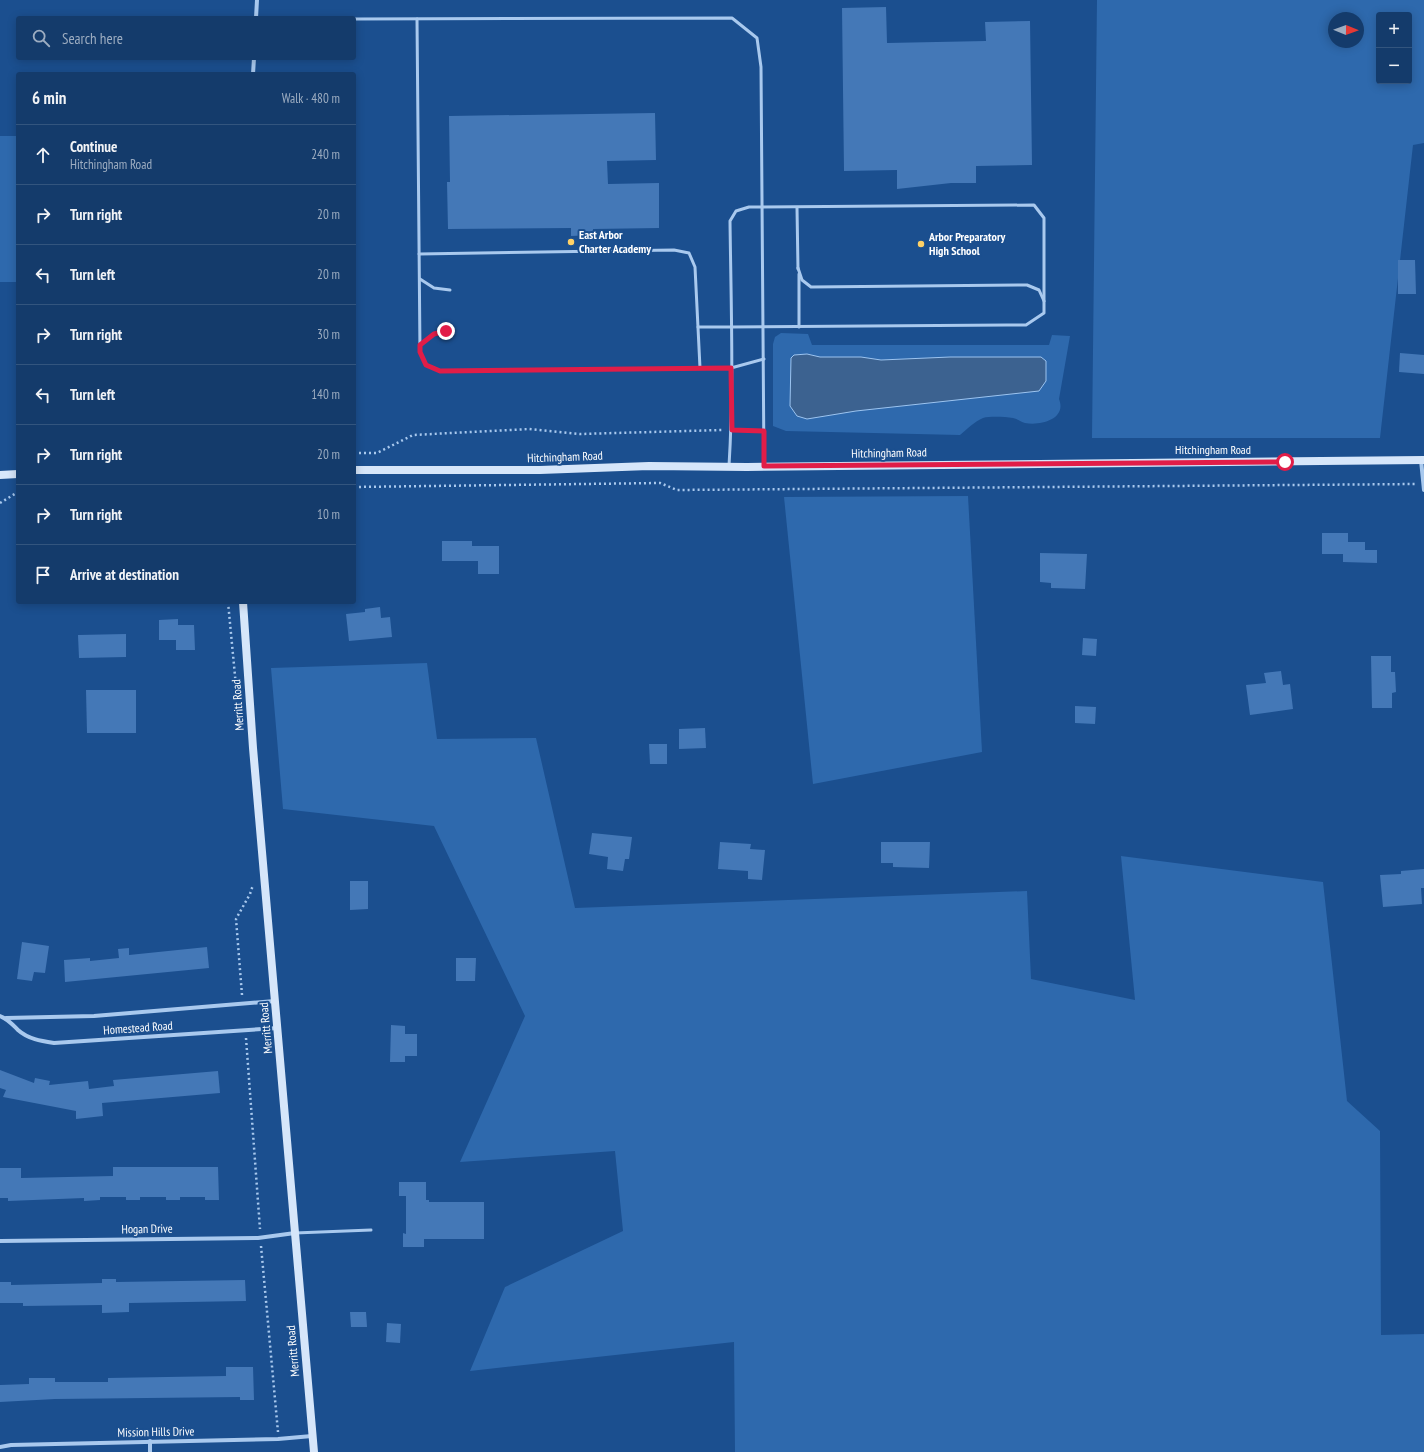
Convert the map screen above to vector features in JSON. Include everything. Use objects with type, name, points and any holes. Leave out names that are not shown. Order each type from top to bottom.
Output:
[{"type":"street","points":[[256,16],[257,0]]},
{"type":"street","points":[[253,72],[254,60]]},
{"type":"street","points":[[1423,460],[1424,490]]},
{"type":"street","name":"Hitchingham Road","points":[[356,470],[540,470],[649,466],[1423,460]]},
{"type":"street","points":[[0,475],[16,474]]},
{"type":"street","name":"Merritt Road","points":[[243,604],[254,756],[314,1452]]},
{"type":"street","name":"Homestead Road","points":[[0,1016],[6,1018],[94,1016],[276,1001]]},
{"type":"street","name":"Homestead Road","points":[[6,1018],[19,1031],[35,1040],[54,1044],[278,1028]]},
{"type":"street","name":"Hogan Drive","points":[[0,1241],[258,1238],[295,1233]]},
{"type":"street","name":"Mission Hills Drive","points":[[0,1447],[11,1445],[150,1441],[278,1439],[313,1436]]},
{"type":"street","points":[[150,1441],[150,1452]]},
{"type":"lane","points":[[356,19],[732,18],[757,38],[761,67],[764,466]]},
{"type":"lane","points":[[417,19],[420,352],[426,365],[440,371],[731,368],[764,359]]},
{"type":"lane","points":[[698,327],[731,327],[799,327],[1026,325],[1044,313],[1044,218],[1034,205],[797,208],[749,207],[736,211],[730,221],[731,327],[731,368],[732,430],[729,466]]},
{"type":"lane","points":[[797,208],[799,327]]},
{"type":"lane","points":[[419,254],[674,250],[689,253],[695,266],[700,368]]},
{"type":"lane","points":[[798,268],[802,280],[812,287],[1028,285],[1039,290],[1044,303]]},
{"type":"lane","points":[[420,279],[434,288],[450,290]]},
{"type":"lane","points":[[420,345],[434,334],[451,331]]},
{"type":"lane","points":[[295,1233],[371,1230]]},
{"type":"path","points":[[356,452],[377,453],[412,435],[529,429],[580,434],[732,430],[764,431]]},
{"type":"path","points":[[356,487],[660,483],[677,490],[1423,484]]},
{"type":"path","points":[[0,503],[16,493]]},
{"type":"path","points":[[228,604],[237,700]]},
{"type":"path","points":[[243,1004],[236,919],[250,894],[253,885],[253,878]]},
{"type":"path","points":[[245,1030],[260,1227]]},
{"type":"path","points":[[261,1249],[278,1429]]},
{"type":"shaded area","points":[[1097,0],[1424,0],[1424,143],[1413,145],[1380,438],[1092,438]]},
{"type":"shaded area","points":[[0,136],[16,136],[16,282],[0,282]]},
{"type":"shaded area","points":[[781,333],[808,334],[812,345],[1049,345],[1052,335],[1070,336],[1059,399],[1059,412],[1056,416],[1045,422],[1031,424],[1015,418],[983,418],[974,423],[960,435],[786,431],[773,426],[773,344],[775,337]]},
{"type":"shaded area","points":[[807,354],[820,357],[861,357],[881,360],[950,357],[1041,357],[1046,361],[1046,381],[1039,391],[856,411],[807,419],[797,416],[790,406],[791,358],[794,355]]},
{"type":"shaded area","points":[[968,496],[982,752],[813,784],[784,497]]},
{"type":"shaded area","points":[[427,663],[437,739],[536,738],[575,908],[1027,891],[1031,979],[1135,1000],[1121,856],[1323,882],[1347,1101],[1380,1131],[1381,1335],[1424,1334],[1424,1452],[735,1452],[734,1342],[470,1371],[505,1287],[623,1231],[615,1151],[460,1162],[525,1016],[434,826],[283,809],[271,668]]},
{"type":"building","points":[[886,7],[887,43],[986,41],[985,22],[1030,21],[1032,165],[976,166],[976,183],[951,183],[897,189],[897,170],[844,171],[842,8]]},
{"type":"building","points":[[655,113],[656,160],[607,161],[608,184],[659,183],[659,228],[593,229],[593,235],[571,236],[571,228],[448,229],[447,182],[450,182],[449,116]]},
{"type":"building","points":[[1398,260],[1415,260],[1416,294],[1398,294]]},
{"type":"building","points":[[1400,353],[1424,355],[1424,374],[1399,372]]},
{"type":"building","points":[[1322,533],[1348,533],[1348,542],[1365,542],[1365,550],[1377,550],[1377,563],[1343,562],[1343,554],[1322,554]]},
{"type":"building","points":[[442,541],[472,541],[472,546],[499,546],[499,574],[478,574],[478,561],[442,561]]},
{"type":"building","points":[[1040,553],[1087,554],[1085,589],[1051,588],[1051,583],[1040,582]]},
{"type":"building","points":[[380,607],[381,618],[390,617],[392,637],[349,641],[346,614],[365,612],[365,609]]},
{"type":"building","points":[[178,619],[178,625],[194,625],[195,650],[176,650],[176,640],[159,640],[159,620]]},
{"type":"building","points":[[126,634],[126,657],[79,658],[78,635]]},
{"type":"building","points":[[1083,638],[1097,639],[1096,656],[1082,655]]},
{"type":"building","points":[[1371,656],[1391,656],[1391,672],[1395,672],[1396,692],[1392,693],[1392,708],[1372,708]]},
{"type":"building","points":[[1281,671],[1283,685],[1290,684],[1293,709],[1250,715],[1246,685],[1266,683],[1264,673]]},
{"type":"building","points":[[86,690],[136,690],[136,733],[87,733]]},
{"type":"building","points":[[1075,706],[1096,707],[1095,724],[1075,723]]},
{"type":"building","points":[[705,728],[706,748],[679,749],[679,729]]},
{"type":"building","points":[[649,744],[667,744],[667,764],[650,764]]},
{"type":"building","points":[[592,833],[632,837],[629,859],[625,859],[623,871],[607,869],[608,857],[589,854]]},
{"type":"building","points":[[720,842],[751,844],[750,849],[765,850],[762,880],[748,879],[748,871],[718,869]]},
{"type":"building","points":[[881,842],[930,842],[929,868],[893,867],[893,863],[881,863]]},
{"type":"building","points":[[1424,869],[1424,888],[1421,888],[1422,904],[1383,907],[1380,875],[1401,874],[1401,871]]},
{"type":"building","points":[[350,881],[368,881],[368,909],[350,910]]},
{"type":"building","points":[[22,942],[49,946],[45,973],[34,972],[32,981],[17,979]]},
{"type":"building","points":[[207,947],[209,968],[65,982],[64,960],[90,958],[90,961],[119,958],[118,949],[129,948],[129,955]]},
{"type":"building","points":[[456,958],[476,958],[475,981],[456,981]]},
{"type":"building","points":[[391,1025],[405,1026],[405,1034],[417,1034],[417,1056],[405,1056],[405,1062],[390,1062]]},
{"type":"building","points":[[0,1070],[34,1083],[35,1078],[50,1081],[49,1085],[88,1081],[89,1089],[114,1086],[113,1080],[218,1071],[220,1093],[102,1103],[103,1116],[76,1119],[76,1111],[3,1097],[6,1090],[0,1088]]},
{"type":"building","points":[[113,1167],[218,1167],[219,1200],[205,1200],[205,1197],[180,1197],[180,1200],[166,1200],[166,1197],[140,1197],[140,1200],[126,1200],[126,1197],[100,1197],[100,1200],[84,1201],[84,1198],[8,1201],[8,1198],[0,1198],[0,1168],[21,1168],[21,1178],[113,1176]]},
{"type":"building","points":[[399,1182],[426,1182],[426,1200],[429,1200],[429,1202],[484,1202],[484,1239],[424,1239],[424,1247],[403,1247],[403,1233],[406,1234],[406,1196],[399,1196]]},
{"type":"building","points":[[102,1279],[116,1279],[116,1282],[245,1280],[246,1301],[129,1303],[129,1312],[102,1313],[102,1305],[23,1306],[23,1303],[0,1303],[0,1282],[11,1282],[11,1285],[102,1283]]},
{"type":"building","points":[[350,1312],[366,1312],[367,1327],[351,1327]]},
{"type":"building","points":[[387,1323],[401,1324],[400,1343],[386,1342]]},
{"type":"building","points":[[226,1367],[253,1367],[254,1400],[240,1400],[240,1397],[55,1399],[0,1402],[0,1385],[29,1384],[29,1378],[55,1378],[55,1382],[108,1382],[108,1378],[226,1376]]},
{"type":"place","name":"East Arbor Charter Academy","points":[[571,242]]},
{"type":"place","name":"Arbor Preparatory High School","points":[[921,244]]},
{"type":"route","points":[[446,331],[434,334],[420,345],[420,352],[426,365],[440,371],[731,368],[732,430],[764,431],[764,466],[1285,462]]}]
